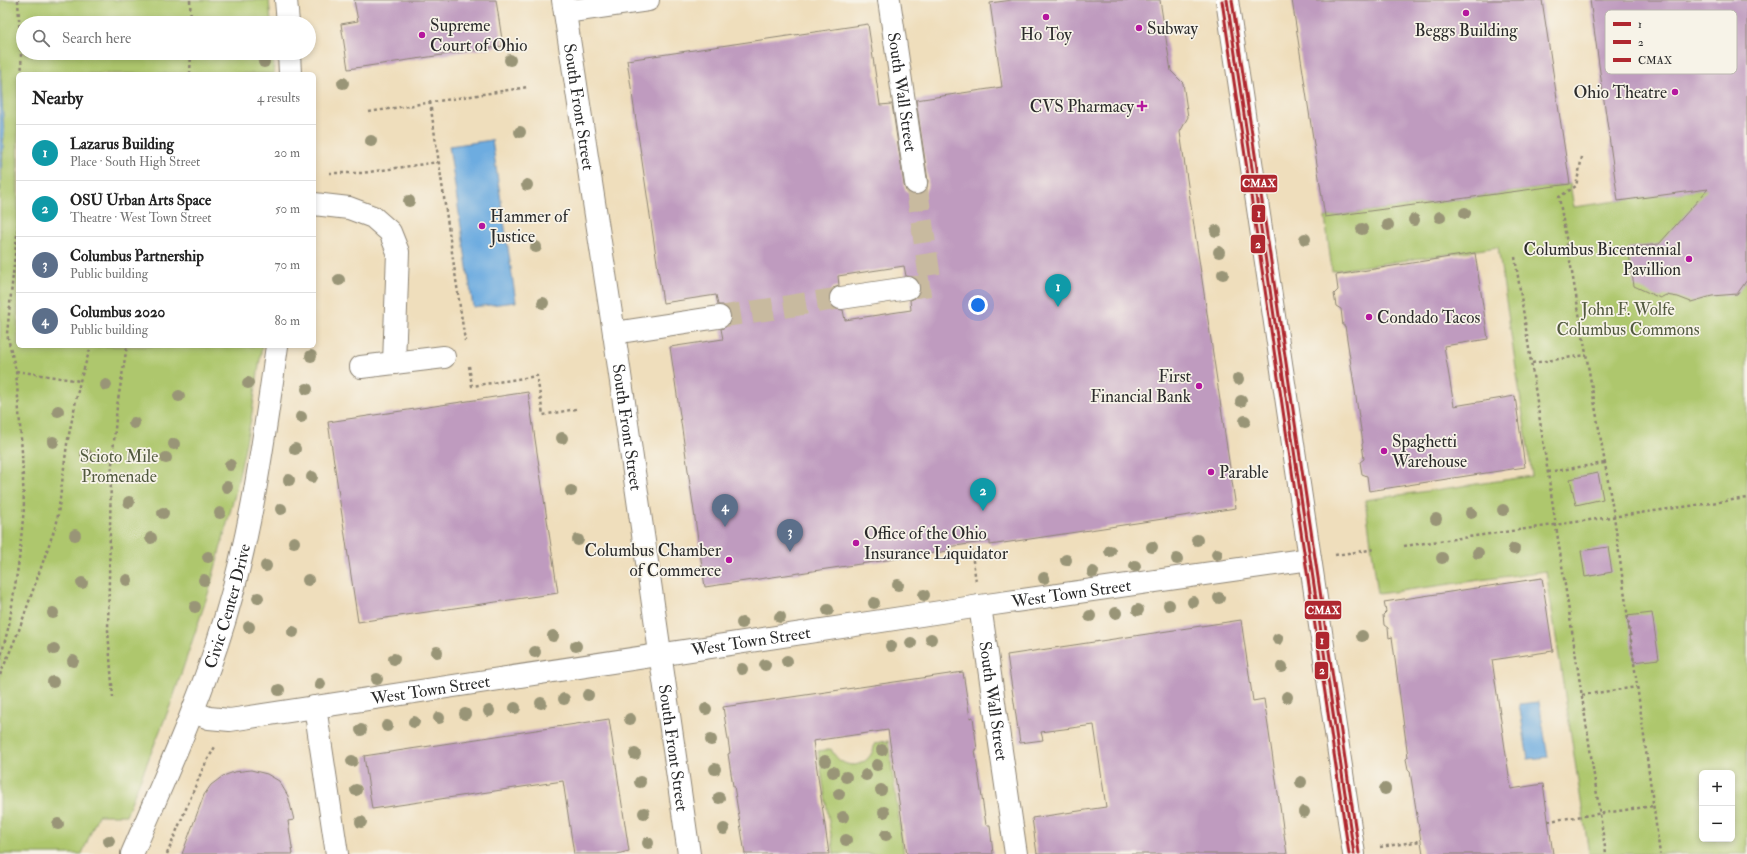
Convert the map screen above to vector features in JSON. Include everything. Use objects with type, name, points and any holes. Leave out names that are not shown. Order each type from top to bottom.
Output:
[{"type":"street","points":[[286,0],[287,16]]},
{"type":"street","points":[[564,6],[648,0]]},
{"type":"street","name":"South Wall Street","points":[[889,0],[916,183]]},
{"type":"street","points":[[1227,0],[1354,853]]},
{"type":"street","name":"South Front Street","points":[[564,6],[614,333],[659,655],[689,854]]},
{"type":"street","points":[[289,60],[290,72]]},
{"type":"street","points":[[316,204],[349,208],[373,217],[390,232],[398,252],[394,363]]},
{"type":"street","points":[[841,298],[908,288]]},
{"type":"street","points":[[614,333],[719,317]]},
{"type":"street","name":"Civic Center Drive","points":[[132,854],[193,712],[225,619],[251,516],[276,348]]},
{"type":"street","points":[[361,367],[444,357]]},
{"type":"street","name":"West Town Street","points":[[193,712],[209,718],[230,720],[980,606],[1310,559]]},
{"type":"street","name":"South Wall Street","points":[[980,606],[1016,854]]},
{"type":"street","points":[[315,707],[337,854]]},
{"type":"path","points":[[18,0],[19,16]]},
{"type":"path","points":[[190,0],[191,16]]},
{"type":"path","points":[[21,60],[22,72]]},
{"type":"path","points":[[190,72],[191,60]]},
{"type":"path","points":[[369,112],[528,88]]},
{"type":"path","points":[[430,102],[465,344]]},
{"type":"path","points":[[1582,157],[1576,186],[1559,197],[1614,516],[1660,854]]},
{"type":"path","points":[[328,173],[362,173],[438,162]]},
{"type":"path","points":[[0,660],[19,560],[24,508],[22,452],[16,371],[7,334],[16,245]]},
{"type":"path","points":[[1516,257],[1606,854]]},
{"type":"path","points":[[0,675],[19,630],[57,522],[67,444],[80,381],[90,348]]},
{"type":"path","points":[[113,698],[108,630],[111,476],[117,406],[127,348]]},
{"type":"path","points":[[1532,363],[1586,355]]},
{"type":"path","points":[[468,365],[472,386],[537,376],[543,415],[576,409]]},
{"type":"path","points":[[16,371],[80,381]]},
{"type":"path","points":[[1548,472],[1604,463]]},
{"type":"path","points":[[1404,546],[1747,498]]},
{"type":"path","points":[[971,548],[980,606]]},
{"type":"path","points":[[1310,559],[1376,550]]},
{"type":"path","points":[[1582,695],[1637,687]]},
{"type":"path","points":[[167,854],[203,768],[217,743]]},
{"type":"path","points":[[1548,821],[1653,806]]},
{"type":"path","points":[[1354,853],[1421,841]]},
{"type":"green space","name":"Scioto Mile Promenade","points":[[0,0],[269,0],[270,16],[16,16],[16,60],[273,60],[274,72],[16,72],[16,348],[262,348],[251,419],[235,494],[209,591],[172,701],[126,815],[98,815],[82,854],[0,854],[0,191],[4,133],[0,69]]},
{"type":"green space","name":"John F. Wolfe Columbus Commons","points":[[1747,183],[1747,854],[1589,854],[1546,571],[1378,594],[1365,500],[1532,476],[1498,247],[1332,271],[1325,217],[1570,184],[1574,207]]},
{"type":"green space","points":[[888,741],[904,854],[834,854],[818,751],[831,749],[836,757],[842,762],[849,765],[856,765],[862,763],[868,758],[875,743]]},
{"type":"water","points":[[0,69],[4,133],[0,191]]},
{"type":"water","points":[[492,140],[516,302],[473,307],[449,146]]},
{"type":"water","points":[[1539,702],[1548,757],[1528,759],[1519,704]]},
{"type":"building","name":"Supreme Court of Ohio","points":[[354,0],[496,0],[503,46],[348,69],[341,24],[358,21]]},
{"type":"building","points":[[1012,0],[1160,0],[1171,71],[1183,83],[1188,117],[1180,132],[1236,508],[990,545],[990,541],[948,547],[948,551],[705,587],[670,347],[723,339],[721,329],[727,326],[731,321],[731,316],[728,309],[723,305],[718,305],[716,295],[663,303],[627,60],[868,24],[880,105],[892,104],[904,185],[906,191],[911,194],[918,195],[924,193],[927,188],[928,181],[916,100],[1002,87],[990,3]],"holes":[[[904,266],[906,276],[913,277],[918,281],[920,286],[919,293],[915,298],[910,300],[911,310],[845,320],[843,310],[836,309],[831,305],[829,300],[829,294],[833,288],[839,286],[838,276]]]},
{"type":"building","points":[[1292,0],[1542,0],[1570,184],[1325,217]]},
{"type":"building","name":"Ohio Theatre","points":[[1590,0],[1747,0],[1747,280],[1737,294],[1712,296],[1691,302],[1678,297],[1666,295],[1660,298],[1634,286],[1628,248],[1659,244],[1708,189],[1618,201]]},
{"type":"building","points":[[1475,253],[1488,339],[1444,346],[1454,406],[1515,396],[1525,467],[1369,491],[1367,476],[1362,474],[1360,462],[1364,459],[1363,443],[1345,326],[1343,326],[1341,309],[1336,306],[1334,294],[1338,290],[1336,275]]},
{"type":"building","points":[[528,392],[558,593],[358,622],[328,422]]},
{"type":"building","points":[[1598,473],[1603,499],[1576,505],[1570,479]]},
{"type":"building","points":[[1608,547],[1612,572],[1585,577],[1581,551]]},
{"type":"building","points":[[1542,578],[1553,651],[1492,660],[1511,789],[1543,784],[1553,854],[1423,854],[1410,771],[1408,769],[1406,759],[1408,757],[1392,637],[1389,638],[1388,628],[1384,625],[1383,615],[1386,612],[1384,602]]},
{"type":"building","points":[[1652,613],[1659,659],[1634,662],[1627,616]]},
{"type":"building","points":[[1241,620],[1253,701],[1264,699],[1287,854],[1037,854],[1032,818],[1106,807],[1094,725],[1041,732],[1043,740],[1020,743],[1007,655]]},
{"type":"building","points":[[963,672],[970,718],[973,717],[977,750],[975,750],[986,825],[990,825],[993,854],[907,854],[888,730],[813,741],[829,854],[745,854],[728,754],[730,753],[723,707]]},
{"type":"building","points":[[609,719],[629,851],[617,854],[574,854],[563,781],[372,809],[364,756]]},
{"type":"building","points":[[251,770],[267,774],[279,781],[288,796],[294,820],[288,821],[293,854],[182,854],[204,795],[211,785],[223,776],[234,772]]},
{"type":"tunnel","points":[[908,288],[931,285],[916,183]]},
{"type":"tunnel","points":[[719,317],[841,298]]},
{"type":"transit line","name":"1","points":[[1227,0],[1354,854]]},
{"type":"transit line","name":"CMAX","points":[[1232,0],[1359,853]]},
{"type":"transit line","name":"2","points":[[1222,1],[1349,854]]},
{"type":"place","name":"Beggs Building","points":[[1466,13]]},
{"type":"place","name":"Ho Toy","points":[[1046,17]]},
{"type":"place","name":"Subway","points":[[1139,28]]},
{"type":"place","name":"Supreme Court of Ohio","points":[[422,35]]},
{"type":"place","name":"Ohio Theatre","points":[[1675,92]]},
{"type":"place","name":"CVS Pharmacy","points":[[1142,106]]},
{"type":"place","name":"Hammer of Justice","points":[[482,226]]},
{"type":"place","name":"Columbus Bicentennial Pavillion","points":[[1689,259]]},
{"type":"place","name":"Lazarus Building","points":[[1058,307]]},
{"type":"place","name":"Condado Tacos","points":[[1369,317]]},
{"type":"place","name":"First Financial Bank","points":[[1199,386]]},
{"type":"place","name":"Spaghetti Warehouse","points":[[1384,451]]},
{"type":"place","name":"Parable","points":[[1211,472]]},
{"type":"place","name":"OSU Urban Arts Space","points":[[983,511]]},
{"type":"place","name":"Columbus 2020","points":[[725,527]]},
{"type":"place","name":"Office of the Ohio Insurance Liquidator","points":[[856,543]]},
{"type":"place","name":"Columbus Partnership","points":[[790,552]]},
{"type":"place","name":"Columbus Chamber of Commerce","points":[[729,560]]}]
